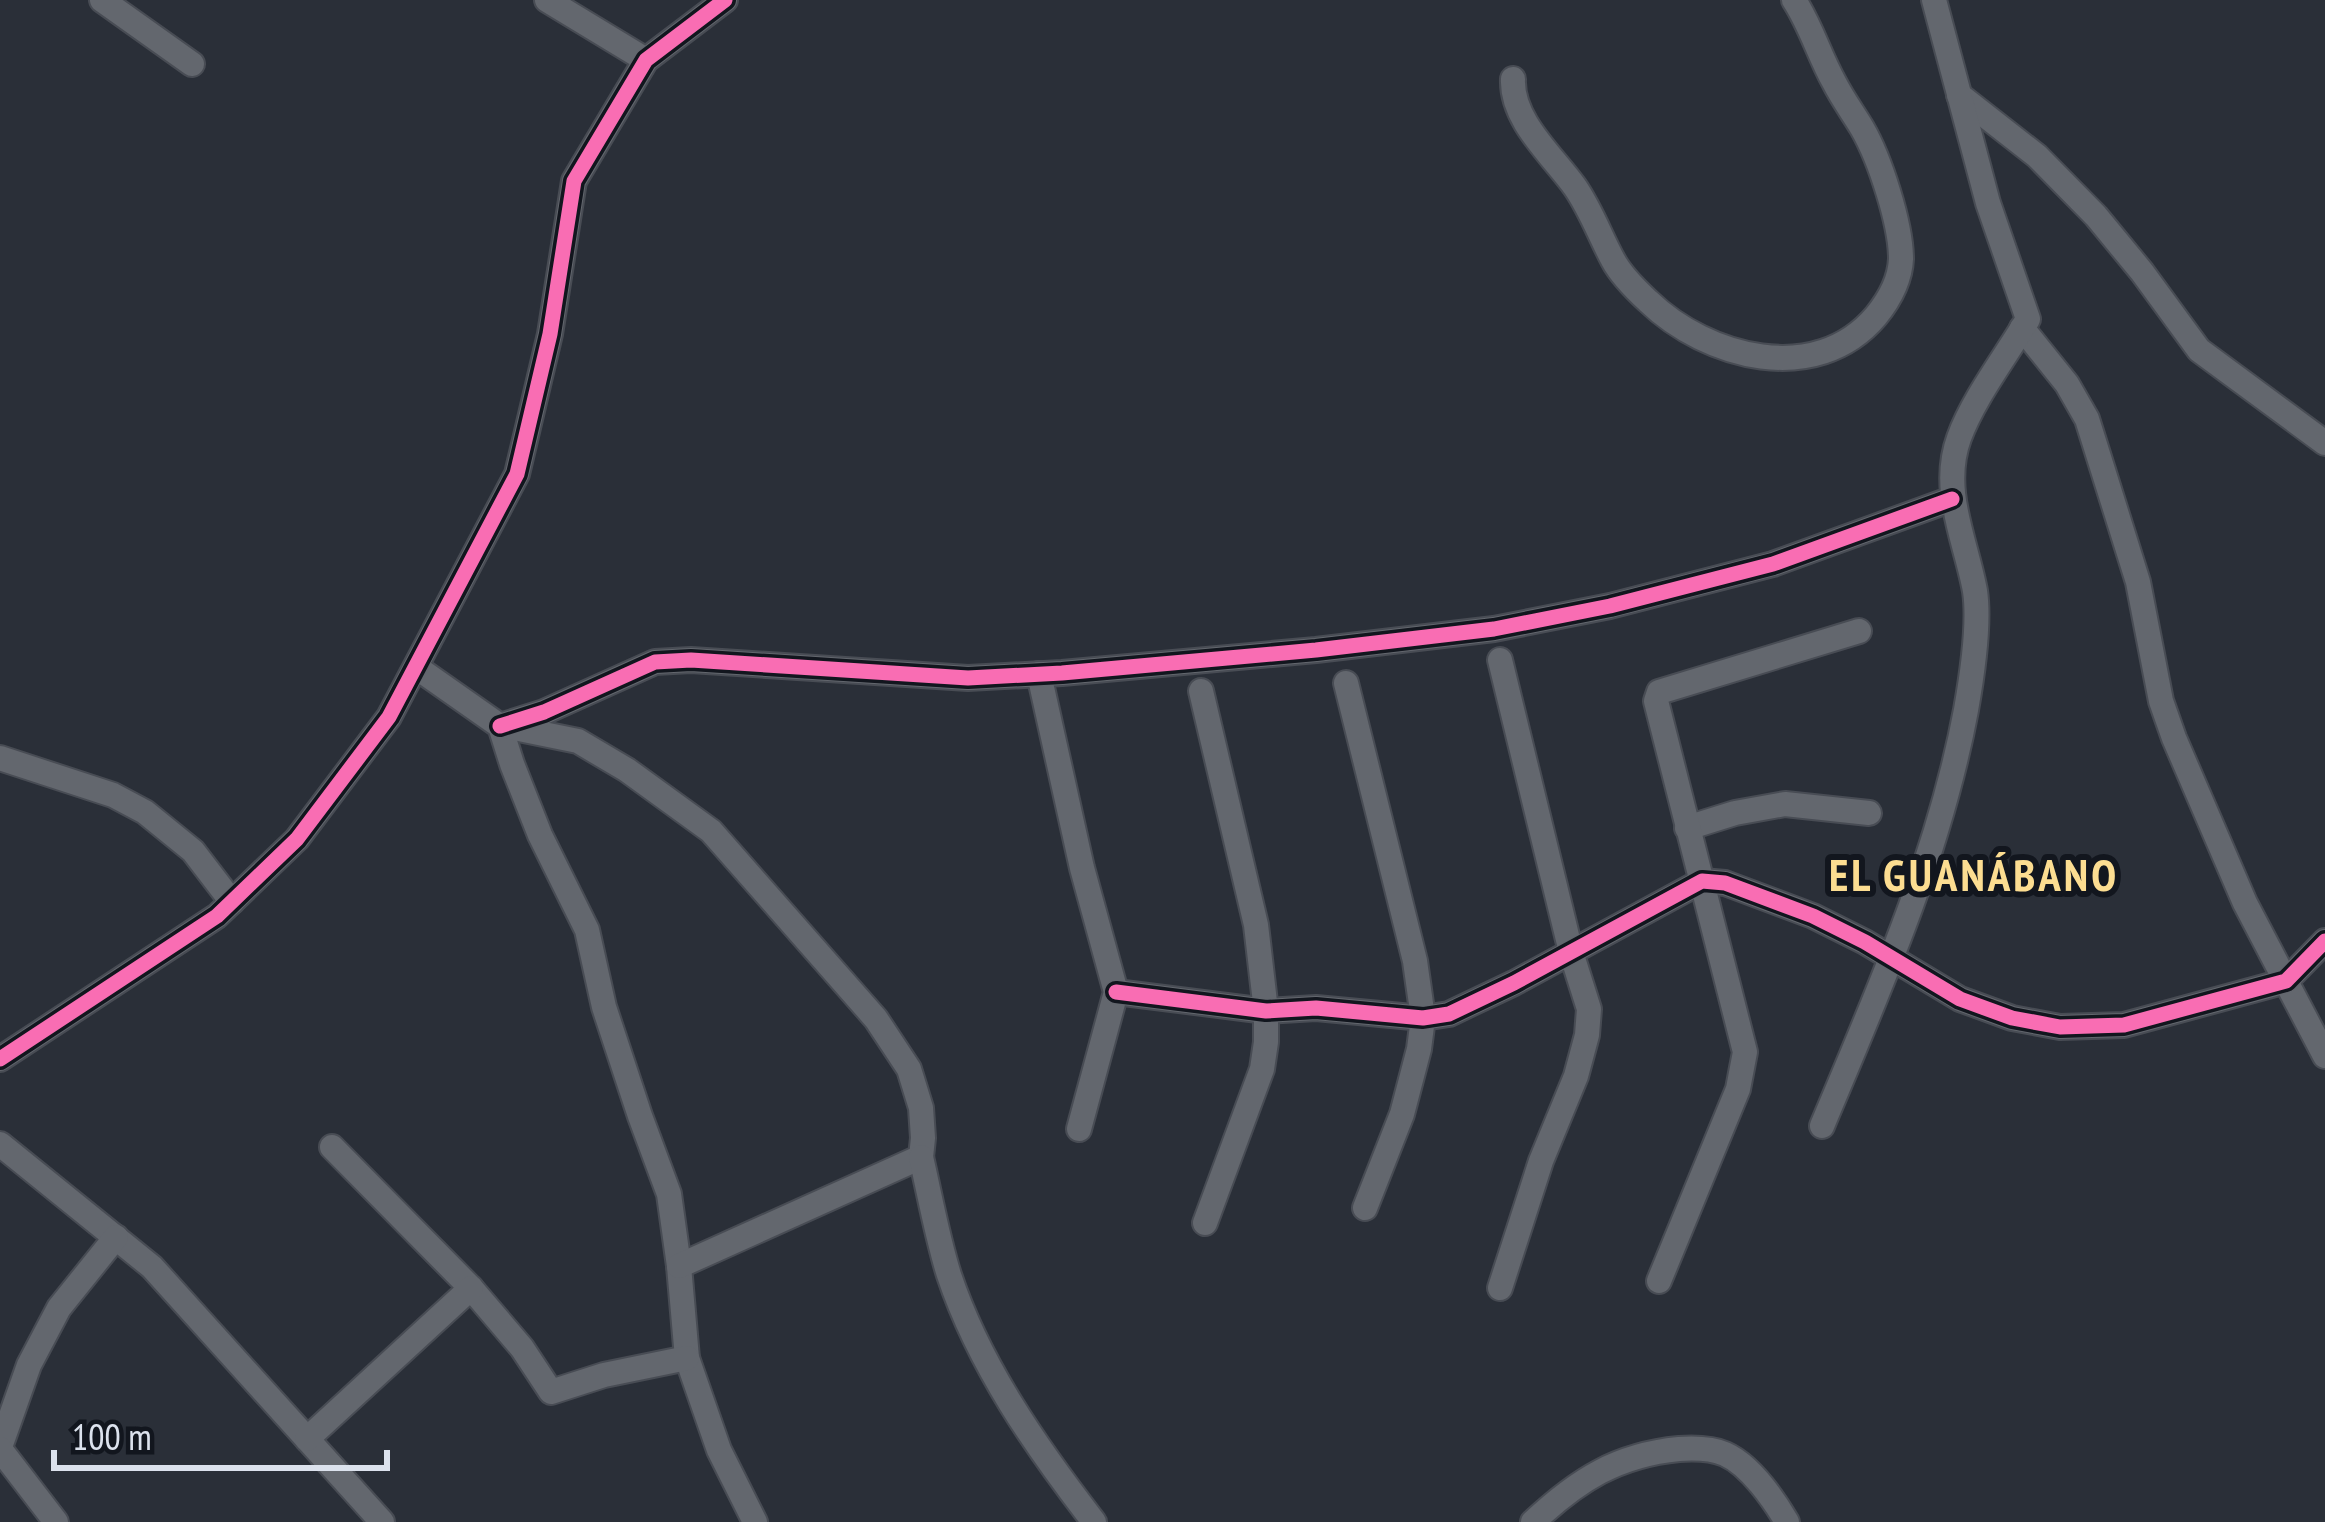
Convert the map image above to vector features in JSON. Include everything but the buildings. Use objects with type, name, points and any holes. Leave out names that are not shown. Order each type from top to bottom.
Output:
[{"type":"street","points":[[102,0],[192,64]]},
{"type":"street","points":[[547,0],[646,60]]},
{"type":"street","points":[[0,1059],[218,916],[297,839],[389,717],[517,474],[550,334],[574,181],[646,60],[725,0]]},
{"type":"street","points":[[1514,79],[1520,113],[1578,190],[1613,260],[1651,304],[1689,332],[1732,351],[1791,359],[1824,351],[1854,337],[1881,309],[1898,280],[1901,253],[1873,150],[1794,0]]},
{"type":"street","points":[[1822,1126],[1892,958],[1937,833],[1967,706],[1976,620],[1976,594],[1952,499],[1953,470],[1959,439],[2028,319],[1988,203],[1934,0]]},
{"type":"street","points":[[1959,95],[2037,156],[2096,216],[2199,350],[2325,443]]},
{"type":"street","points":[[2023,328],[2067,384],[2087,419],[2138,582],[2174,738],[2245,903],[2325,1056]]},
{"type":"street","points":[[500,726],[585,695],[655,662],[692,660],[968,678],[1316,650],[1494,629],[1773,564],[1952,499]]},
{"type":"street","points":[[1659,1281],[1738,1089],[1745,1052],[1656,701],[1659,692],[1859,631]]},
{"type":"street","points":[[1500,660],[1589,1009],[1576,1076],[1541,1161],[1500,1288]]},
{"type":"street","points":[[416,668],[500,726],[578,741],[711,830],[876,1019],[909,1069],[921,1108],[921,1157],[948,1270],[965,1318],[1005,1396],[1094,1522]]},
{"type":"street","points":[[1039,674],[1082,868],[1116,992],[1079,1129]]},
{"type":"street","points":[[1346,683],[1415,961],[1423,1018],[1402,1114],[1365,1208]]},
{"type":"street","points":[[1201,692],[1256,925],[1267,1011],[1262,1069],[1205,1222]]},
{"type":"street","points":[[500,726],[540,835],[587,930],[604,1007],[669,1194],[687,1358],[719,1450],[754,1522]]},
{"type":"street","points":[[0,758],[113,795],[146,812],[193,851],[232,902]]},
{"type":"street","points":[[1687,828],[1785,804],[1869,813]]},
{"type":"street","points":[[1116,992],[1267,1011],[1316,1008],[1423,1018],[1449,1014],[1702,880],[1754,892],[1813,916],[1960,999],[2012,1018],[2060,1028],[2124,1025],[2285,981],[2325,941]]},
{"type":"street","points":[[0,1144],[152,1267],[382,1522]]},
{"type":"street","points":[[332,1147],[471,1288],[551,1391],[687,1358]]},
{"type":"street","points":[[679,1265],[921,1157]]},
{"type":"street","points":[[56,1522],[0,1448],[28,1365],[59,1308],[116,1237]]},
{"type":"street","points":[[307,1439],[471,1288]]},
{"type":"street","points":[[1533,1522],[1562,1494],[1597,1471],[1647,1453],[1696,1448],[1727,1454],[1768,1490],[1787,1522]]},
{"type":"cycle path","points":[[0,1059],[217,916],[297,839],[389,717],[517,474],[550,334],[574,181],[646,60],[725,0]]},
{"type":"cycle path","points":[[500,726],[544,712],[655,662],[691,660],[968,678],[1316,650],[1494,629],[1610,606],[1773,564],[1952,499]]},
{"type":"cycle path","points":[[1116,992],[1266,1011],[1316,1008],[1423,1018],[1449,1014],[1702,881],[1725,883],[1813,916],[1960,999],[2012,1018],[2060,1027],[2124,1025],[2286,981],[2325,941]]},
{"type":"district","name":"EL GUANÁBANO","points":[[1974,874]]}]
